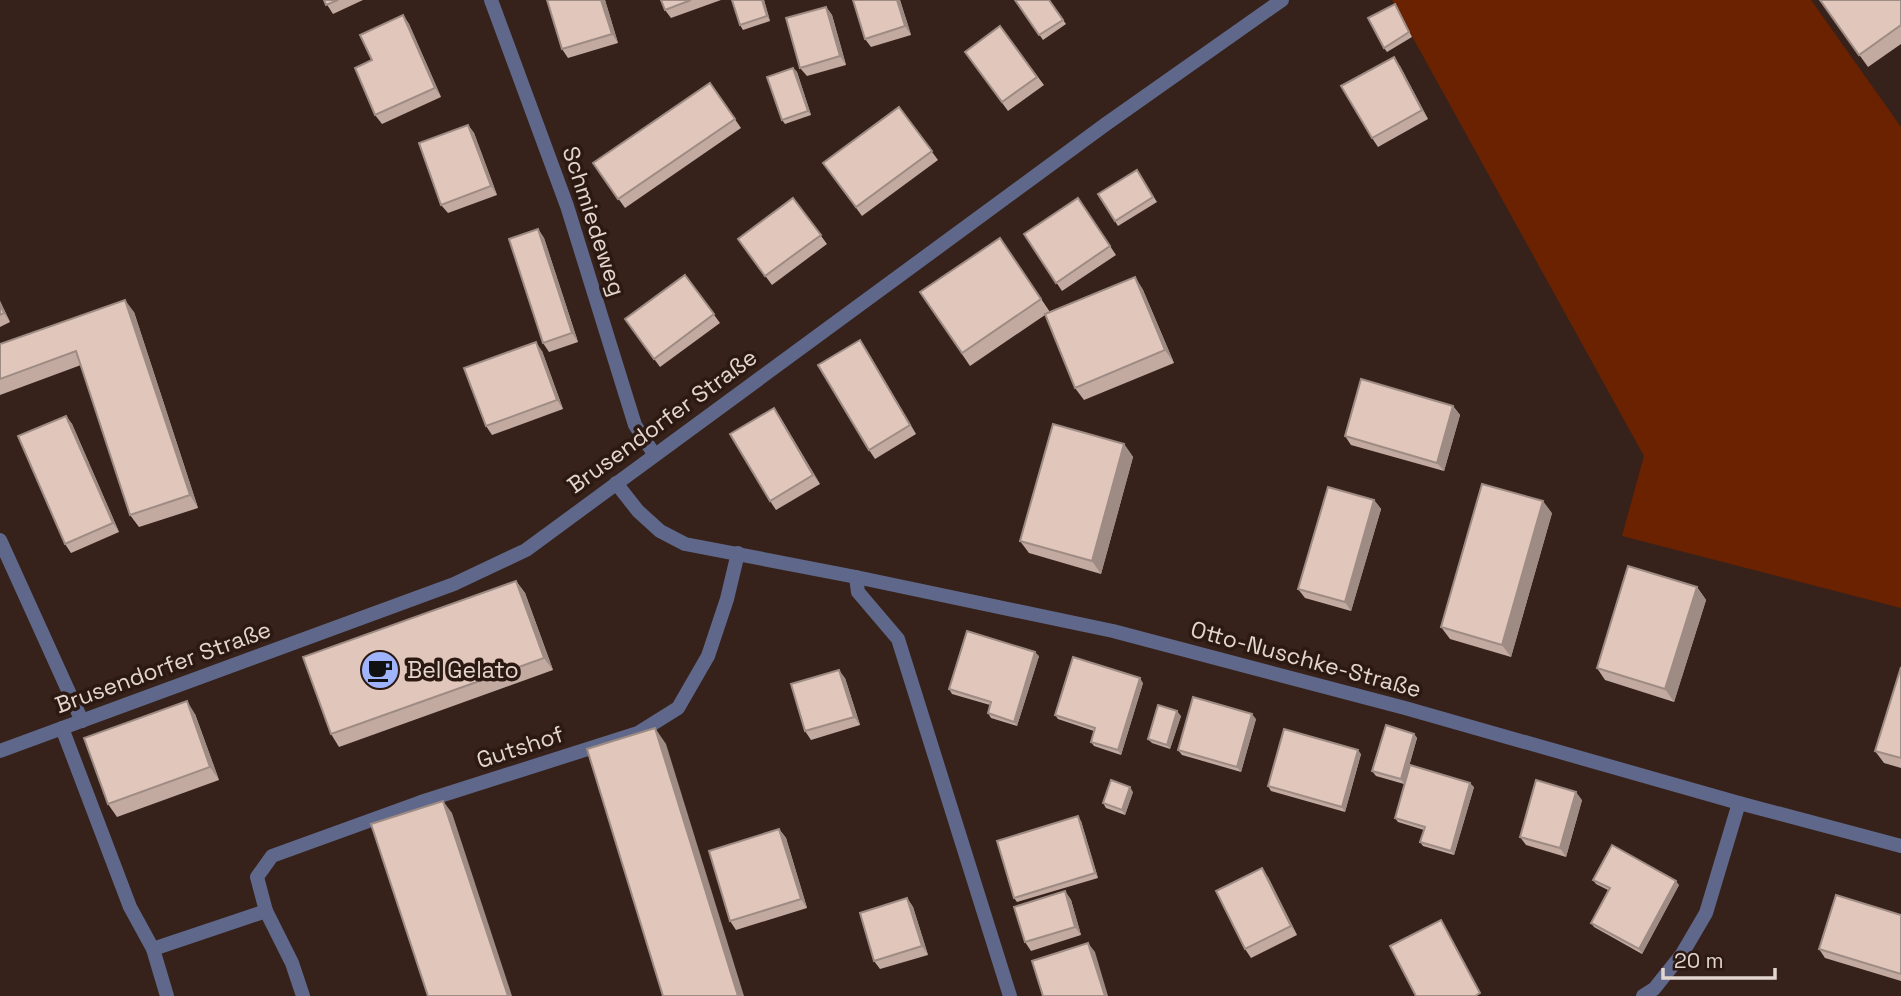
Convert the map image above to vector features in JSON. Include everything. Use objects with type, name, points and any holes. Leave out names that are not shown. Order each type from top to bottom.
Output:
[{"type":"street","name":"Schmiedeweg","points":[[491,0],[567,206],[635,425],[654,454]]},
{"type":"street","name":"Brusendorfer Straße","points":[[0,751],[454,584],[526,550],[1094,133],[1282,0]]},
{"type":"street","name":"Otto-Nuschke-Straße","points":[[616,483],[660,531],[685,544],[1113,631],[1405,708],[1901,846]]},
{"type":"street","points":[[0,540],[82,721]]},
{"type":"street","name":"Gutshof","points":[[303,996],[292,963],[266,911],[257,877],[272,856],[421,802],[638,733],[678,708],[708,656],[727,599],[738,554]]},
{"type":"street","points":[[856,577],[858,592],[898,639],[1010,996]]},
{"type":"street","points":[[62,728],[130,907],[153,949],[167,996]]},
{"type":"street","points":[[1643,996],[1654,989],[1682,954],[1706,913],[1739,803]]},
{"type":"street","points":[[153,949],[266,911]]},
{"type":"shaded area","points":[[1392,0],[1811,0],[1901,127],[1901,608],[1622,536],[1644,456]]},
{"type":"building","points":[[324,0],[338,0],[326,5]]},
{"type":"building","points":[[547,0],[601,0],[612,34],[562,49]]},
{"type":"building","points":[[661,0],[691,0],[665,10]]},
{"type":"building","points":[[732,0],[762,0],[767,16],[740,25]]},
{"type":"building","points":[[853,0],[897,0],[905,26],[865,39]]},
{"type":"building","points":[[1015,0],[1049,0],[1063,20],[1039,35]]},
{"type":"building","points":[[1820,0],[1901,0],[1901,25],[1859,55]]},
{"type":"building","points":[[1395,4],[1409,32],[1384,48],[1368,18]]},
{"type":"building","points":[[826,7],[840,56],[800,68],[786,18]]},
{"type":"building","points":[[403,15],[435,88],[375,115],[355,68],[372,60],[360,35]]},
{"type":"building","points":[[1000,26],[1037,77],[1002,102],[965,52]]},
{"type":"building","points":[[1394,57],[1422,110],[1372,138],[1341,86]]},
{"type":"building","points":[[793,68],[808,111],[782,120],[767,77]]},
{"type":"building","points":[[710,83],[735,119],[618,199],[593,163]]},
{"type":"building","points":[[899,107],[932,151],[856,207],[823,163]]},
{"type":"building","points":[[468,125],[491,186],[441,205],[419,143]]},
{"type":"building","points":[[1137,170],[1153,197],[1115,221],[1098,194]]},
{"type":"building","points":[[793,198],[821,235],[765,276],[738,239]]},
{"type":"building","points":[[1078,198],[1110,246],[1056,283],[1024,234]]},
{"type":"building","points":[[538,229],[572,333],[543,343],[509,239]]},
{"type":"building","points":[[1000,238],[1041,299],[962,353],[920,292]]},
{"type":"building","points":[[685,275],[714,314],[654,359],[625,319]]},
{"type":"building","points":[[1135,277],[1165,350],[1075,388],[1045,314]]},
{"type":"building","points":[[125,300],[190,495],[130,515],[76,351],[0,379],[0,344]]},
{"type":"building","points":[[860,340],[910,425],[869,450],[818,365]]},
{"type":"building","points":[[536,342],[557,400],[486,426],[464,368]]},
{"type":"building","points":[[1361,379],[1453,406],[1437,463],[1345,436]]},
{"type":"building","points":[[774,408],[813,475],[770,501],[730,434]]},
{"type":"building","points":[[66,416],[113,523],[65,544],[18,436]]},
{"type":"building","points":[[1053,424],[1124,444],[1092,561],[1020,541]]},
{"type":"building","points":[[1482,484],[1543,501],[1502,645],[1441,627]]},
{"type":"building","points":[[1328,487],[1374,500],[1345,602],[1298,589]]},
{"type":"building","points":[[1628,566],[1697,587],[1665,689],[1597,668]]},
{"type":"building","points":[[516,581],[544,658],[331,734],[303,657]]},
{"type":"building","points":[[967,631],[1035,652],[1014,722],[988,713],[991,702],[949,689]]},
{"type":"building","points":[[1073,657],[1140,678],[1118,750],[1091,742],[1095,728],[1055,715]]},
{"type":"building","points":[[1901,667],[1901,758],[1875,751]]},
{"type":"building","points":[[839,670],[854,717],[805,731],[791,684]]},
{"type":"building","points":[[1193,697],[1252,714],[1237,767],[1178,750]]},
{"type":"building","points":[[187,701],[210,767],[108,804],[84,738]]},
{"type":"building","points":[[1158,705],[1177,711],[1167,745],[1148,739]]},
{"type":"building","points":[[1386,725],[1414,734],[1401,779],[1372,771]]},
{"type":"building","points":[[655,728],[738,996],[663,996],[587,749]]},
{"type":"building","points":[[1284,729],[1358,750],[1342,807],[1268,786]]},
{"type":"building","points":[[1410,765],[1470,783],[1451,851],[1420,842],[1425,827],[1395,818]]},
{"type":"building","points":[[1111,780],[1130,787],[1122,810],[1103,803]]},
{"type":"building","points":[[1536,780],[1576,792],[1560,848],[1520,837]]},
{"type":"building","points":[[443,801],[508,996],[428,996],[371,824]]},
{"type":"building","points":[[1078,816],[1095,873],[1014,898],[997,841]]},
{"type":"building","points":[[779,829],[801,899],[730,921],[709,851]]},
{"type":"building","points":[[1612,845],[1676,881],[1639,949],[1591,923],[1610,888],[1593,880]]},
{"type":"building","points":[[1262,868],[1291,926],[1245,949],[1216,891]]},
{"type":"building","points":[[1065,891],[1075,927],[1025,942],[1014,907]]},
{"type":"building","points":[[1836,895],[1901,915],[1901,974],[1819,949]]},
{"type":"building","points":[[907,898],[922,946],[874,961],[860,913]]},
{"type":"building","points":[[1441,920],[1480,993],[1475,996],[1416,996],[1390,946]]},
{"type":"building","points":[[1088,943],[1105,996],[1043,996],[1032,961]]},
{"type":"place","name":"Bel Gelato","points":[[380,670]]}]
